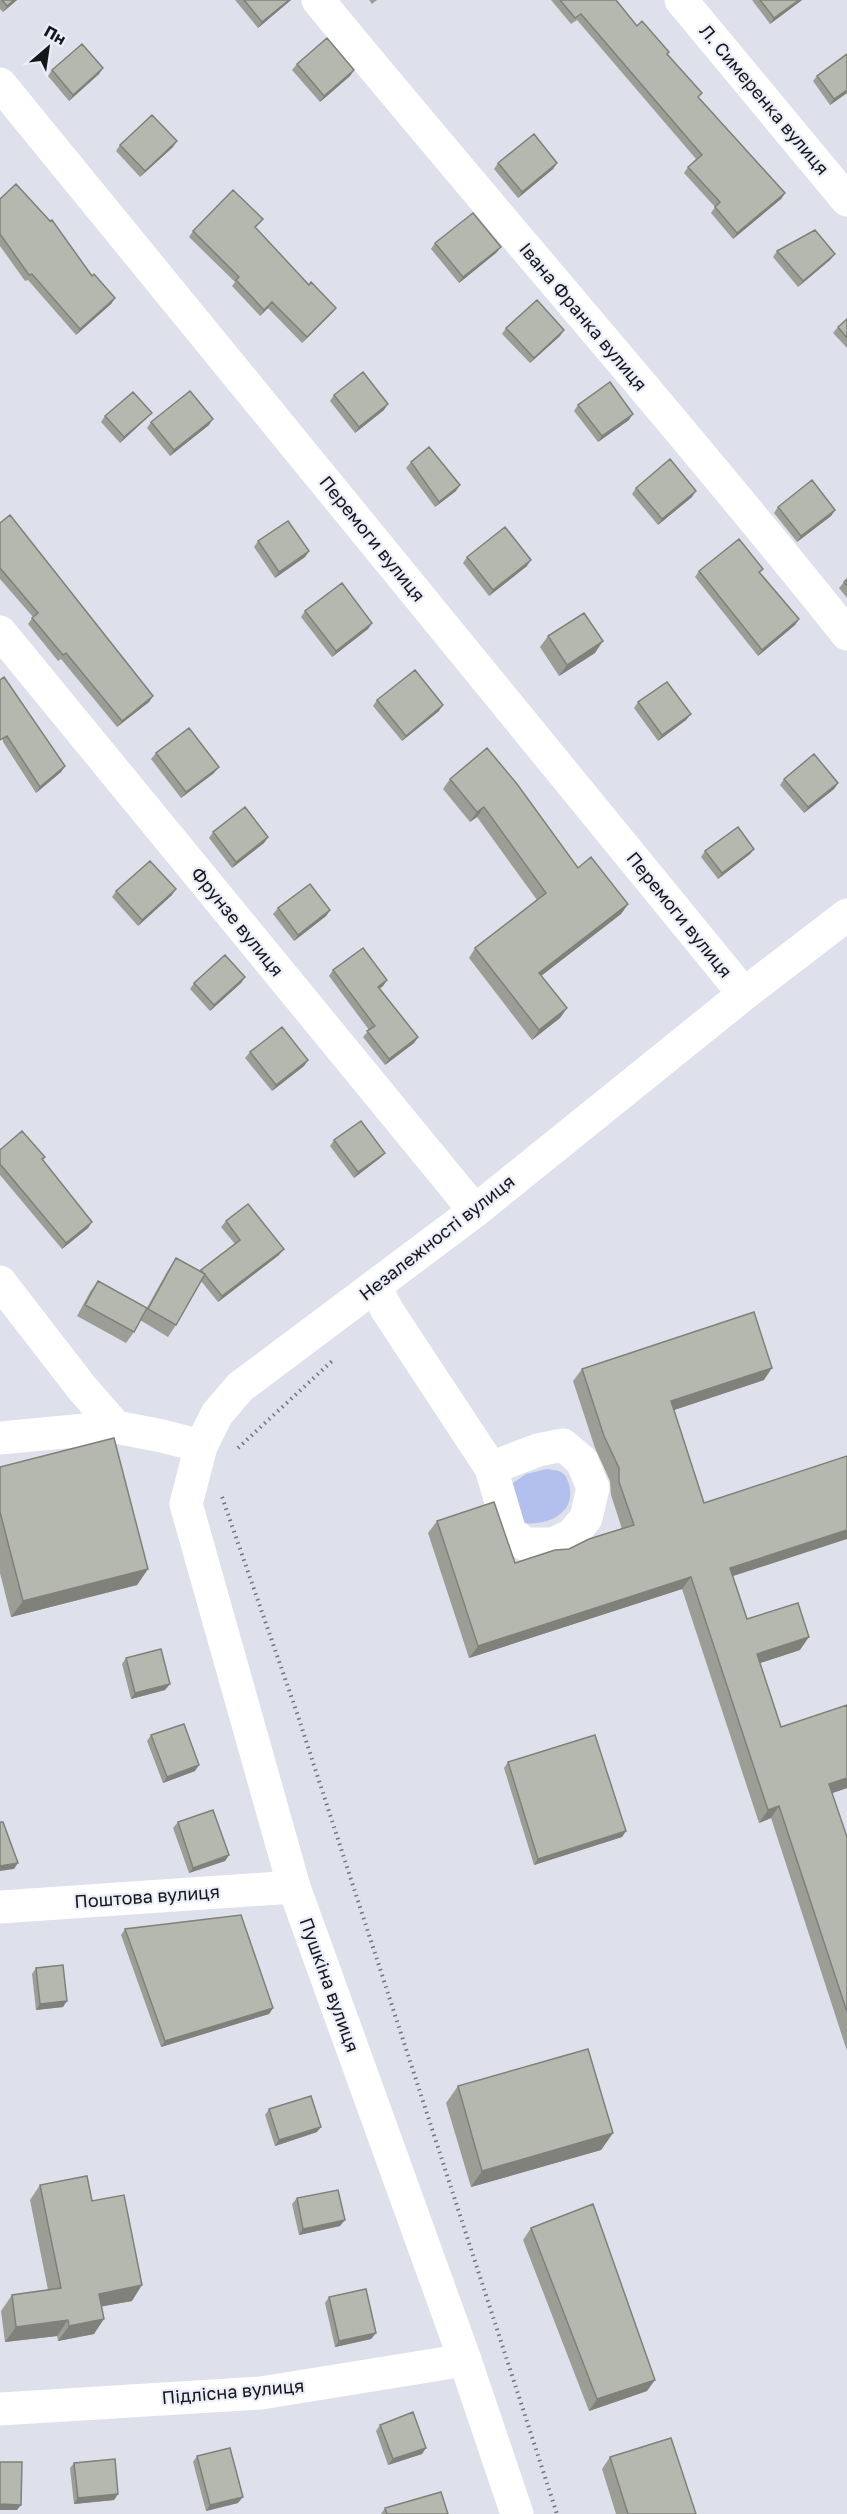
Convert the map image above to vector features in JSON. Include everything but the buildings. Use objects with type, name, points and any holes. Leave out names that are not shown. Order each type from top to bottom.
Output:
[{"type":"street","name":"Івана Франка вулиця","points":[[318,0],[423,128],[753,517],[847,634]]},
{"type":"street","name":"Л. Симеренка вулиця","points":[[681,0],[847,200]]},
{"type":"street","name":"Перемоги вулиця","points":[[0,84],[744,994]]},
{"type":"street","name":"Фрунзе вулиця","points":[[0,632],[475,1211]]},
{"type":"street","name":"Незалежності вулиця","points":[[201,1446],[217,1414],[240,1387],[475,1211],[744,994],[847,915]]},
{"type":"street","points":[[0,1282],[82,1388],[116,1427]]},
{"type":"street","points":[[375,1287],[387,1310],[491,1468]]},
{"type":"street","points":[[0,1438],[116,1427],[201,1446]]},
{"type":"street","name":"Пушкіна вулиця","points":[[201,1446],[186,1504],[294,1887],[465,2360],[517,2514]]},
{"type":"street","name":"Поштова вулиця","points":[[0,1907],[294,1887]]},
{"type":"street","name":"Підлісна вулиця","points":[[0,2409],[261,2393],[465,2360]]},
{"type":"path","points":[[234,1458],[237,1448],[337,1356]]},
{"type":"path","points":[[225,1487],[222,1497],[305,1736],[557,2514]]},
{"type":"shaded area","points":[[547,1469],[559,1471],[565,1476],[569,1484],[569,1502],[559,1515],[551,1519],[524,1523],[510,1485],[526,1474]]}]
